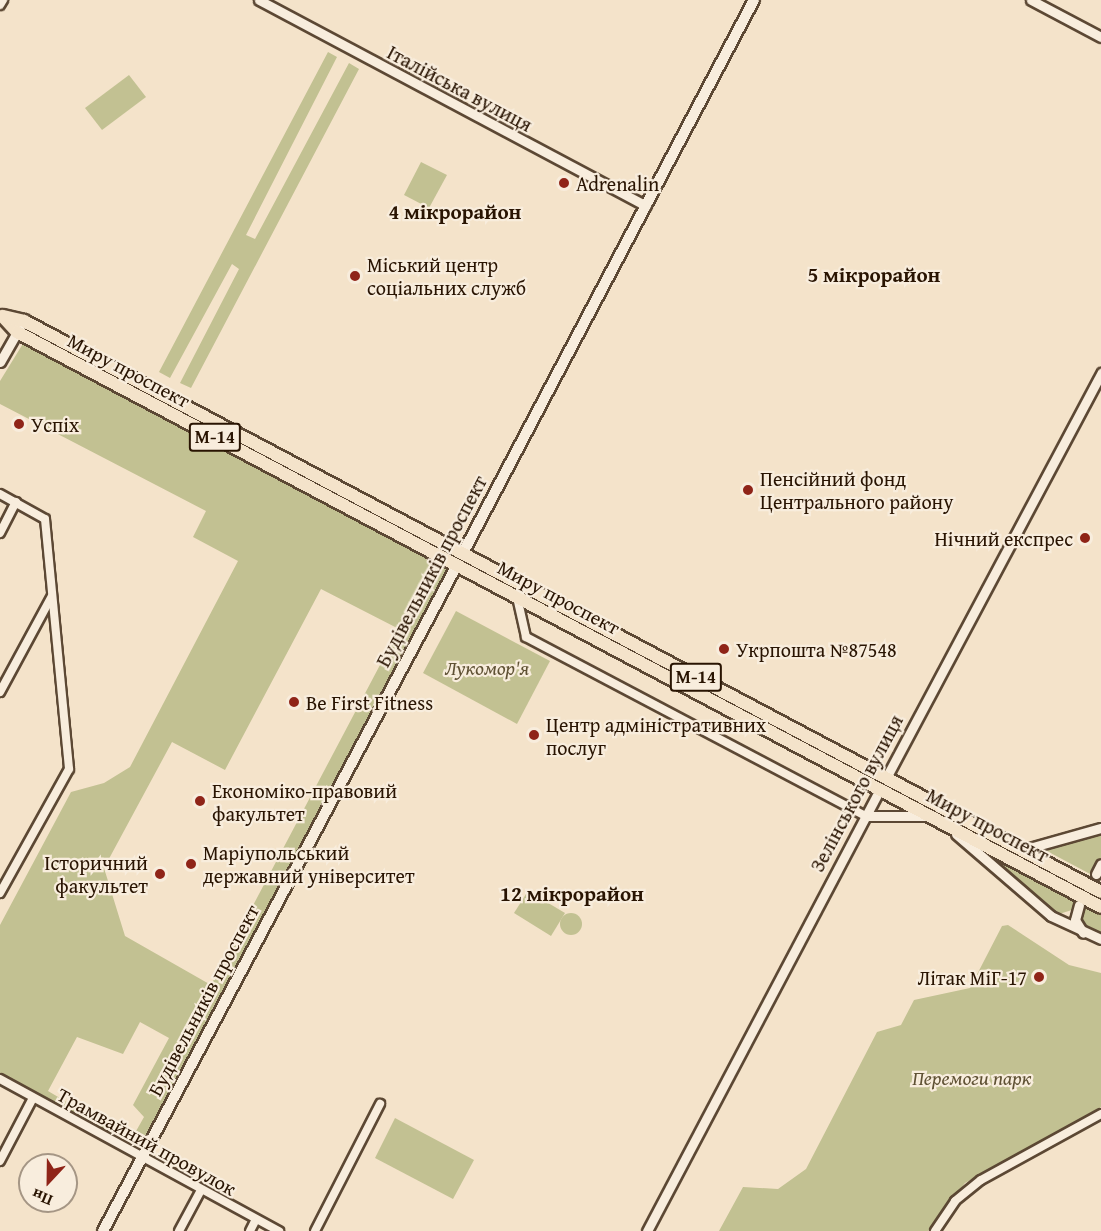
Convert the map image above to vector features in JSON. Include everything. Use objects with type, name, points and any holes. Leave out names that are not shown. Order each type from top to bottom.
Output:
[{"type":"highway","name":"Миру проспект","points":[[1,315],[24,321],[1101,892]]},
{"type":"highway","name":"Миру проспект","points":[[1,315],[17,332],[1101,907]]},
{"type":"highway","name":"Будівельників проспект","points":[[457,565],[463,553]]},
{"type":"highway","name":"Зелінського вулиця","points":[[880,789],[886,778]]},
{"type":"main road","name":"Будівельників проспект","points":[[463,553],[754,0]]},
{"type":"main road","name":"Будівельників проспект","points":[[103,1231],[457,565]]},
{"type":"street","points":[[0,5],[3,0]]},
{"type":"street","name":"Італійська вулиця","points":[[259,0],[646,206]]},
{"type":"street","points":[[1031,0],[1101,37]]},
{"type":"street","points":[[0,362],[24,321]]},
{"type":"street","name":"Зелінського вулиця","points":[[886,778],[1101,373]]},
{"type":"street","points":[[0,494],[45,519],[69,769],[2,882],[0,893]]},
{"type":"street","points":[[0,533],[16,502]]},
{"type":"street","points":[[0,692],[52,595]]},
{"type":"street","points":[[517,597],[526,637],[865,816],[930,816]]},
{"type":"street","name":"Зелінського вулиця","points":[[647,1231],[880,789]]},
{"type":"street","points":[[942,823],[1051,916],[1085,934],[1101,939]]},
{"type":"street","points":[[1022,850],[1101,828]]},
{"type":"street","points":[[1096,874],[1101,864]]},
{"type":"street","points":[[1051,916],[1077,909],[1085,934]]},
{"type":"street","name":"Трамвайний провулок","points":[[0,1079],[141,1159],[279,1231]]},
{"type":"street","points":[[0,1161],[33,1098]]},
{"type":"street","points":[[315,1231],[381,1104]]},
{"type":"street","points":[[935,1231],[973,1185],[1101,1114]]},
{"type":"street","points":[[179,1231],[201,1190]]},
{"type":"street","points":[[250,1231],[256,1219]]},
{"type":"green space","points":[[328,52],[337,57],[246,235],[255,239],[349,63],[359,69],[191,388],[180,383],[239,269],[232,264],[170,378],[159,372]]},
{"type":"green space","points":[[129,75],[146,97],[102,130],[85,108]]},
{"type":"green space","points":[[421,162],[447,175],[429,208],[404,195]]},
{"type":"green space","points":[[24,342],[451,567],[139,1153],[0,1074],[0,925],[71,792],[104,783],[130,767],[238,561],[193,537],[206,511],[0,404],[0,381]],"holes":[[[321,589],[399,629],[211,985],[125,936],[104,868],[172,742],[225,770]],[[140,1022],[169,1038],[133,1105],[144,1117],[131,1140],[48,1091],[77,1037],[123,1054]]]},
{"type":"green space","name":"Лукомор'я","points":[[456,611],[550,661],[517,724],[423,673]]},
{"type":"green space","points":[[1101,831],[1101,858],[1092,875],[1045,850]]},
{"type":"green space","points":[[971,844],[1079,901],[1075,909],[1056,915]]},
{"type":"green space","points":[[528,891],[565,913],[551,936],[514,913]]},
{"type":"green space","points":[[1083,904],[1101,913],[1101,936],[1087,932],[1078,919]]},
{"type":"green space","points":[[567,913],[575,913],[582,920],[582,928],[575,935],[567,935],[560,928],[560,920]]},
{"type":"green space","name":"Перемоги парк","points":[[1008,925],[1069,965],[1101,973],[1101,1107],[965,1183],[928,1231],[719,1231],[743,1187],[778,1189],[806,1169],[877,1032],[901,1025],[914,1000],[970,988],[1002,926]]},
{"type":"green space","points":[[395,1118],[474,1160],[453,1199],[375,1158]]},
{"type":"place","name":"Adrenalin","points":[[564,183]]},
{"type":"place","name":"Міський центр соціальних служб","points":[[355,276]]},
{"type":"place","name":"Успіх","points":[[19,424]]},
{"type":"place","name":"Пенсійний фонд Центрального району","points":[[748,490]]},
{"type":"place","name":"Нічний експрес","points":[[1085,538]]},
{"type":"place","name":"Укрпошта №87548","points":[[724,649]]},
{"type":"place","name":"Be First Fitness","points":[[294,702]]},
{"type":"place","name":"Центр адміністративних послуг","points":[[534,735]]},
{"type":"place","name":"Економіко-правовий факультет","points":[[200,801]]},
{"type":"place","name":"Маріупольський державний університет","points":[[191,864]]},
{"type":"place","name":"Історичний факультет","points":[[160,874]]},
{"type":"place","name":"Літак МіГ-17","points":[[1039,977]]},
{"type":"district","name":"4 мікрорайон","points":[[455,212]]},
{"type":"district","name":"5 мікрорайон","points":[[874,275]]},
{"type":"district","name":"12 мікрорайон","points":[[572,894]]}]
